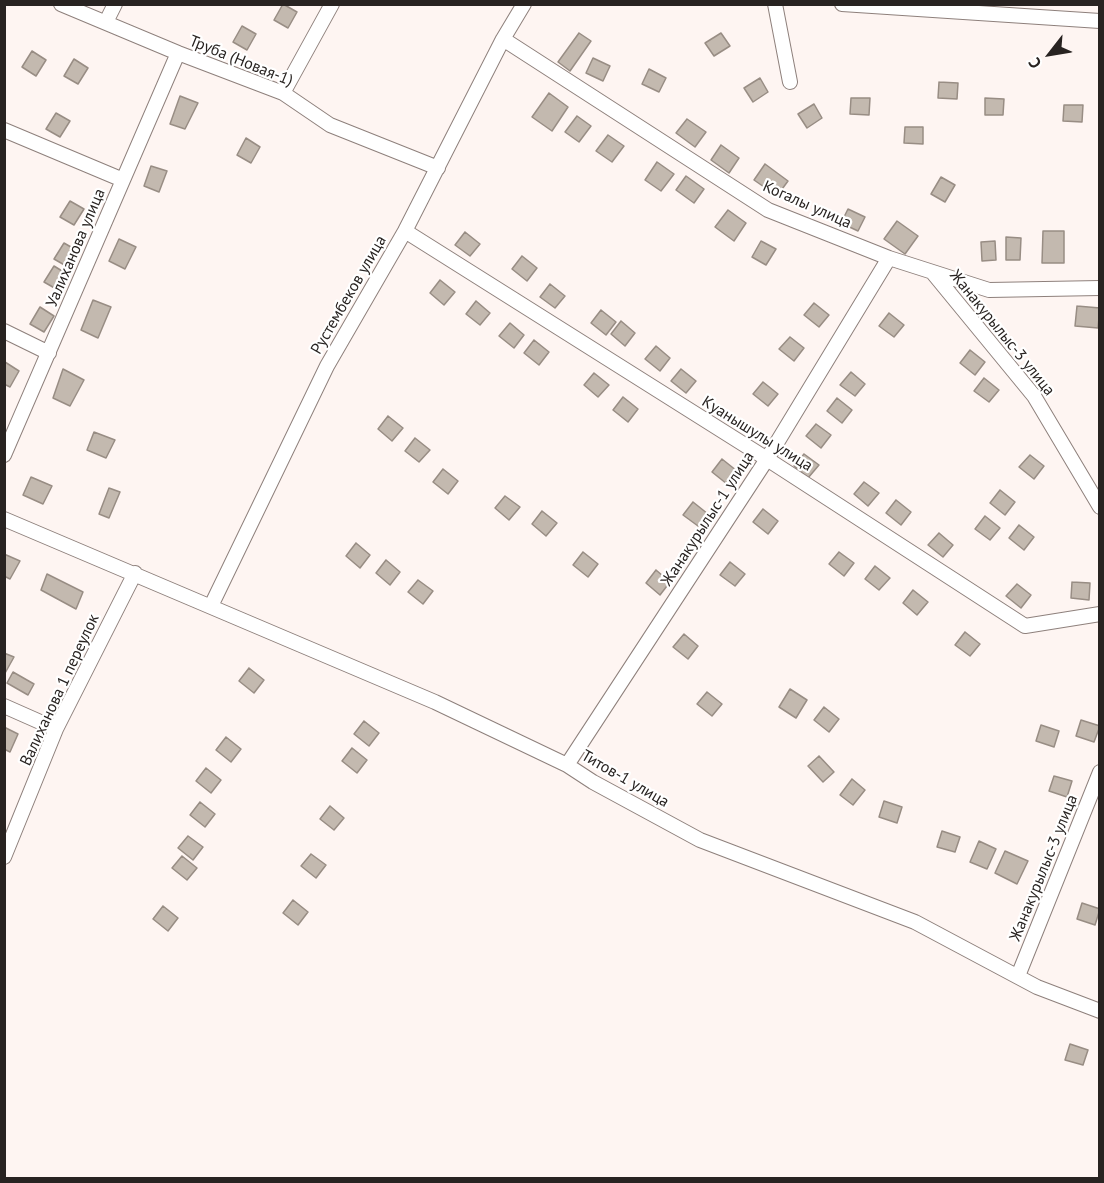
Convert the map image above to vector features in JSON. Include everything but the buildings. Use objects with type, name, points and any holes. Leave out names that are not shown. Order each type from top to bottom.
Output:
[{"type":"street","name":"Труба (Новая-1)","points":[[62,4],[178,53],[283,93],[330,125],[438,168]]},
{"type":"street","points":[[106,22],[115,4]]},
{"type":"street","points":[[283,93],[332,4]]},
{"type":"street","name":"Рустембеков улица","points":[[211,606],[327,366],[405,231],[524,4]]},
{"type":"street","points":[[776,4],[790,82]]},
{"type":"street","points":[[842,4],[955,8],[1100,21]]},
{"type":"street","name":"Когалы улица","points":[[504,39],[768,210],[889,258],[989,290],[1100,288]]},
{"type":"street","name":"Уалиханова улица","points":[[4,455],[178,53]]},
{"type":"street","points":[[4,130],[123,180]]},
{"type":"street","name":"Куанышулы улица","points":[[405,231],[767,459],[1025,626],[1100,614]]},
{"type":"street","name":"Жанакурылыс-1 улица","points":[[567,765],[767,459],[889,258]]},
{"type":"street","name":"Жанакурылыс-3 улица","points":[[933,273],[1034,396],[1100,507]]},
{"type":"street","points":[[4,331],[49,353]]},
{"type":"street","name":"Титов-1 улица","points":[[4,519],[435,702],[567,765],[593,782],[700,840],[915,922],[1037,987],[1100,1011]]},
{"type":"street","name":"Валиханова 1 переулок","points":[[4,857],[56,729],[135,573]]},
{"type":"street","points":[[4,706],[56,729]]},
{"type":"street","name":"Жанакурылыс-3 улица","points":[[1018,976],[1100,772]]}]
